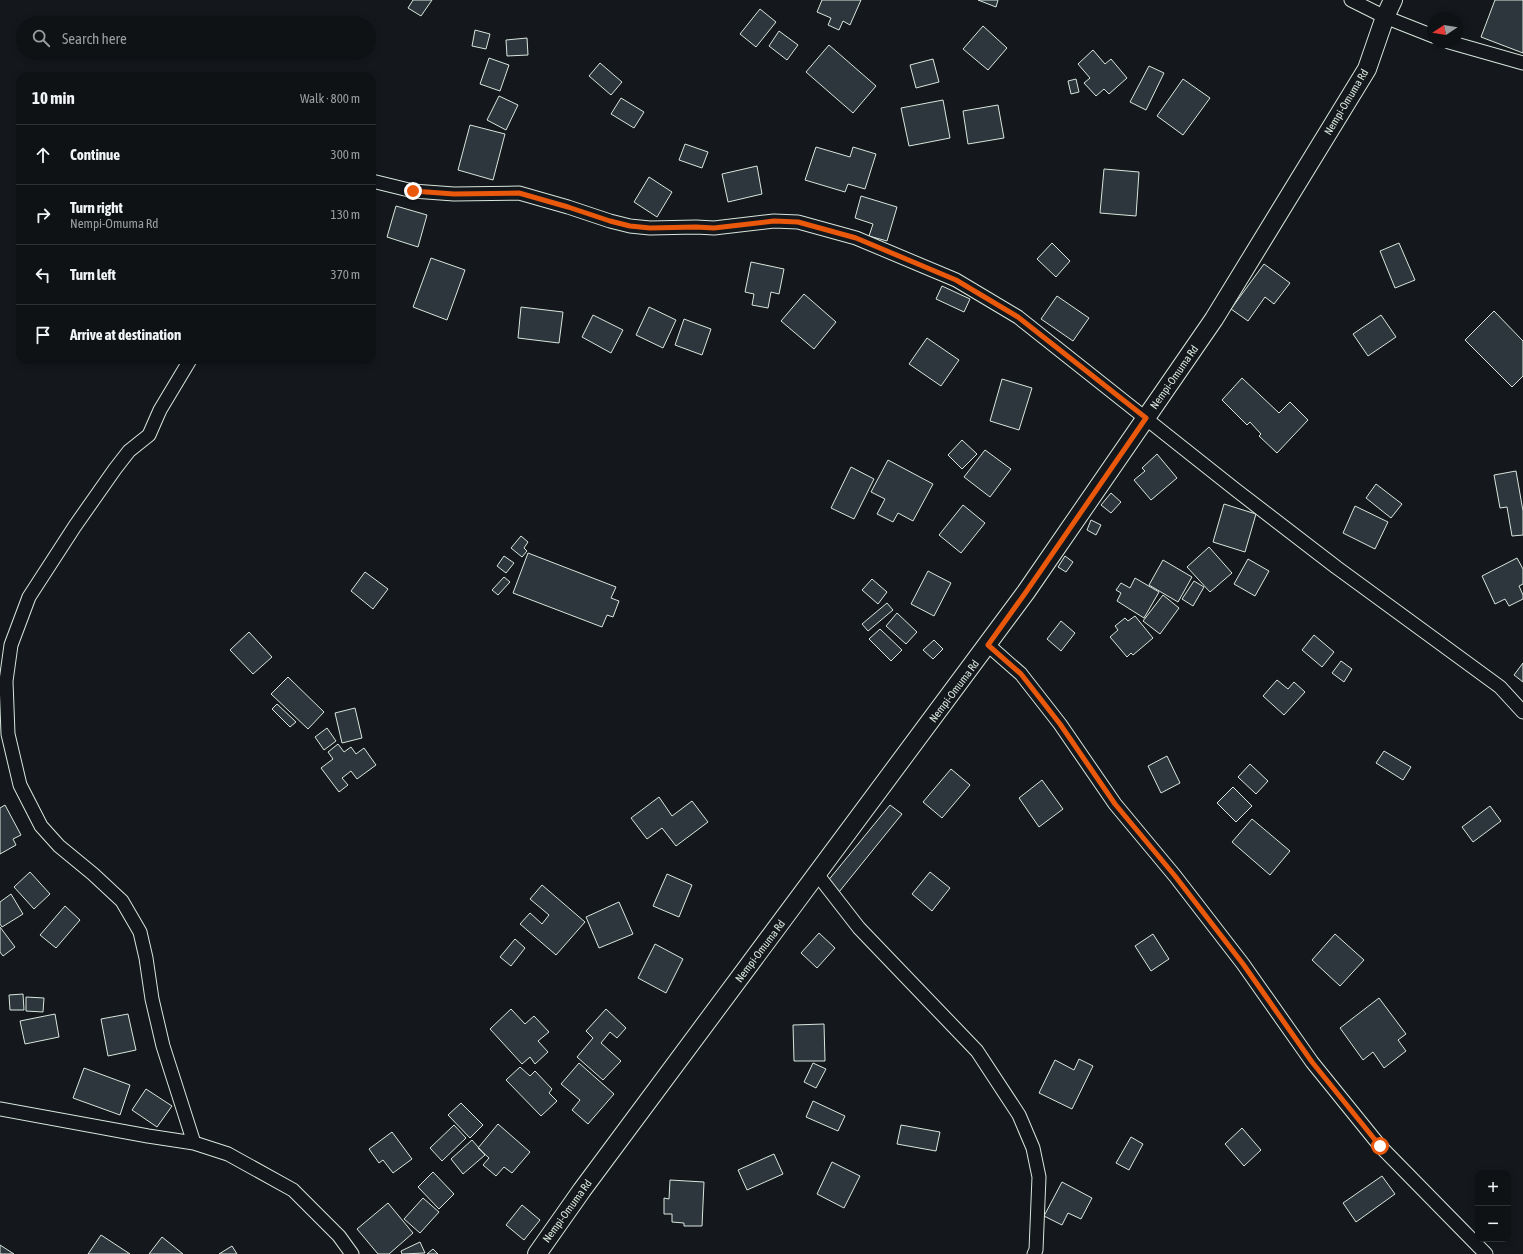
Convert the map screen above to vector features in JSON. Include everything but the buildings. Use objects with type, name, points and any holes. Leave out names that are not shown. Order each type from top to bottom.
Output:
[{"type":"street","points":[[1351,0],[1385,17],[1427,34]]},
{"type":"street","name":"Nempi-Omuma Rd","points":[[537,1254],[582,1190],[988,645],[1214,319],[1367,68],[1385,17],[1393,0]]},
{"type":"street","points":[[1463,46],[1523,63]]},
{"type":"street","points":[[376,182],[413,191],[454,194],[519,193],[610,221],[630,226],[650,228],[714,228],[774,221],[798,222],[856,238],[956,280],[1018,317],[1236,490],[1336,567],[1500,687],[1523,712]]},
{"type":"street","points":[[188,364],[160,410],[149,435],[129,451],[115,469],[75,526],[29,597],[11,645],[6,681],[8,734],[20,785],[41,826],[59,846],[93,874],[122,901],[140,932],[146,958],[152,999],[163,1046],[194,1143]]},
{"type":"street","points":[[988,645],[1021,674],[1060,724],[1115,804],[1175,876],[1243,964],[1312,1062],[1380,1146],[1486,1254]]},
{"type":"street","points":[[817,874],[859,928],[977,1051],[1019,1115],[1033,1148],[1039,1177],[1039,1213],[1036,1250],[1034,1254]]},
{"type":"street","points":[[0,1109],[194,1143],[228,1154],[293,1190],[339,1236],[352,1254]]},
{"type":"route","points":[[413,191],[454,194],[519,193],[630,226],[650,228],[714,228],[783,221],[798,222],[856,238],[956,280],[1018,317],[1146,418],[988,645],[1021,674],[1060,724],[1115,804],[1175,876],[1243,964],[1312,1062],[1380,1146]]}]
